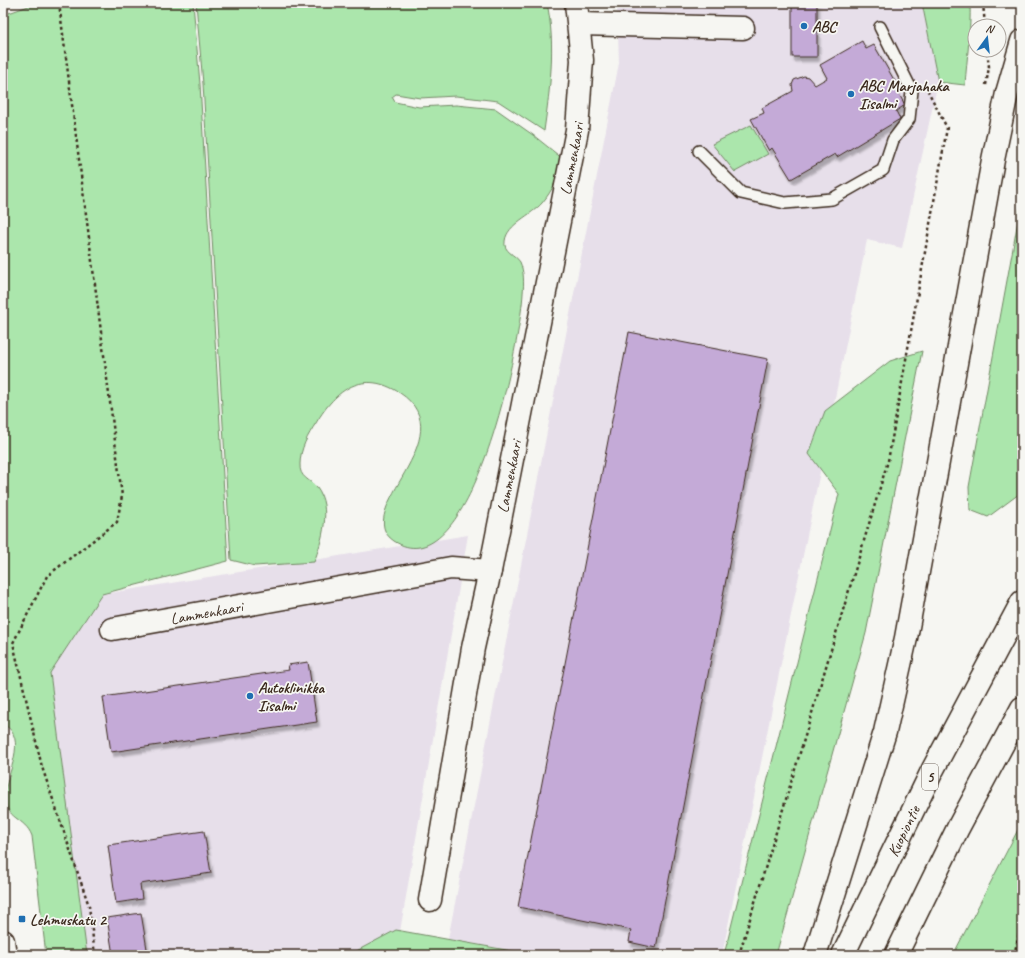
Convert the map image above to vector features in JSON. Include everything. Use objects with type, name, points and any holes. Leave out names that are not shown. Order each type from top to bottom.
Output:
[{"type":"main road","points":[[578,13],[743,28]]},
{"type":"main road","name":"Lammenkaari","points":[[112,629],[451,568],[490,571],[577,130],[582,60],[578,13]]},
{"type":"main road","points":[[815,955],[885,732],[906,638],[993,160],[1007,93],[1022,41]]},
{"type":"main road","points":[[430,900],[473,648],[490,571]]},
{"type":"main road","name":"Kuopiontie","points":[[843,955],[933,769],[1022,602]]},
{"type":"main road","points":[[896,955],[958,828],[1022,708]]},
{"type":"main road","points":[[3,941],[5,955]]},
{"type":"lane","points":[[699,151],[741,193],[785,203],[832,198],[883,170],[893,140],[909,119],[912,91],[880,27]]},
{"type":"path","points":[[59,3],[122,496],[117,522],[47,576],[13,643],[42,767],[89,906],[95,955]]},
{"type":"path","points":[[984,3],[985,18]]},
{"type":"path","points":[[986,89],[989,67],[988,58]]},
{"type":"path","points":[[739,955],[888,461],[947,128],[925,86]]},
{"type":"path","points":[[1014,955],[1022,922]]},
{"type":"shaded area","points":[[617,3],[922,3],[938,82],[902,248],[867,240],[722,955],[535,955],[448,939],[619,63]]},
{"type":"shaded area","points":[[468,535],[396,955],[84,955],[41,604]]},
{"type":"green space","points":[[37,3],[193,3],[200,84],[228,561],[102,594],[50,673],[87,955],[46,955],[32,836],[25,825],[8,810],[5,796],[14,757],[15,738],[11,730],[3,724],[3,15]]},
{"type":"green space","points":[[196,3],[547,3],[550,19],[552,51],[544,131],[498,101],[456,96],[420,98],[396,94],[392,97],[395,102],[419,107],[456,105],[496,109],[533,135],[563,159],[560,171],[546,198],[538,207],[520,220],[510,230],[505,241],[506,248],[520,262],[524,285],[513,358],[502,404],[487,453],[469,496],[447,530],[422,547],[394,541],[384,528],[385,511],[415,451],[421,430],[417,411],[400,393],[387,386],[374,383],[362,383],[352,386],[342,392],[332,401],[310,432],[301,453],[301,472],[317,488],[322,496],[324,505],[324,525],[314,562],[255,566],[231,560],[203,84]]},
{"type":"green space","points":[[922,3],[970,3],[970,18],[967,18],[967,58],[965,85],[938,82]]},
{"type":"green space","points":[[751,125],[768,154],[735,172],[712,144]]},
{"type":"green space","points":[[1022,199],[1022,487],[1019,494],[988,517],[970,510],[969,487]]},
{"type":"green space","points":[[922,351],[866,633],[776,955],[724,955],[839,494],[809,454],[825,411],[890,361]]},
{"type":"green space","points":[[1022,822],[1022,955],[953,955]]},
{"type":"green space","points":[[396,930],[534,955],[349,955]]},
{"type":"building","points":[[792,3],[817,3],[817,57],[792,57]]},
{"type":"building","points":[[862,41],[866,49],[874,45],[897,85],[895,87],[905,105],[896,111],[900,119],[837,157],[835,154],[791,179],[772,148],[769,151],[751,119],[764,113],[762,108],[793,91],[792,85],[794,80],[804,76],[808,77],[815,85],[827,78],[820,65]]},
{"type":"building","points":[[629,332],[768,359],[656,948],[629,942],[631,930],[518,907]]},
{"type":"building","points":[[308,662],[317,722],[111,752],[103,697],[289,670],[288,665]]},
{"type":"building","points":[[204,831],[211,873],[140,884],[142,899],[116,903],[108,845]]},
{"type":"building","points":[[141,913],[148,955],[113,955],[107,918]]},
{"type":"place","name":"ABC","points":[[804,26]]},
{"type":"place","name":"ABC Marjahaka Iisalmi","points":[[851,94]]},
{"type":"place","name":"Autoklinikka Iisalmi","points":[[250,696]]},
{"type":"place","name":"Lehmuskatu 2","points":[[22,919]]}]
